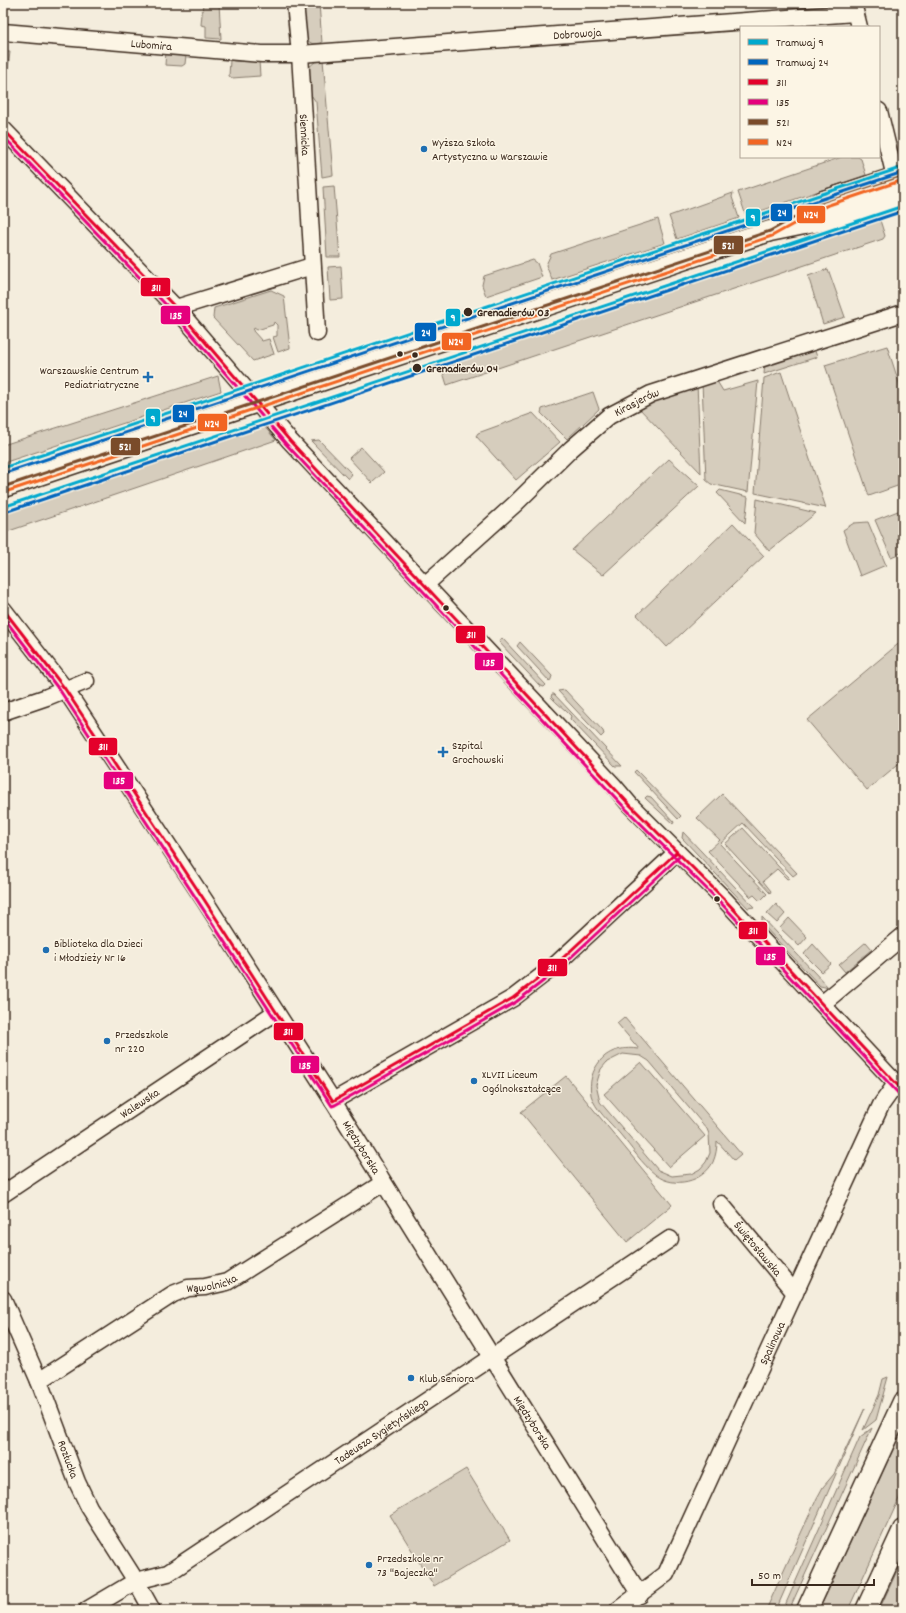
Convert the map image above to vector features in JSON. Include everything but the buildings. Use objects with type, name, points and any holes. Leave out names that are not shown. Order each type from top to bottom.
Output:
[{"type":"main road","points":[[3,487],[770,231],[829,219],[900,182]]},
{"type":"main road","points":[[807,1610],[903,1402]]},
{"type":"main road","points":[[866,1610],[903,1530]]},
{"type":"street","name":"Siennicka","points":[[295,3],[300,54],[317,333]]},
{"type":"street","name":"Dobrowoja","points":[[300,54],[856,14]]},
{"type":"street","name":"Lubomira","points":[[3,32],[262,54],[300,54]]},
{"type":"street","points":[[880,114],[900,182]]},
{"type":"street","points":[[3,129],[176,308],[290,441],[613,784],[630,805],[724,899],[899,1087]]},
{"type":"street","points":[[176,308],[312,266]]},
{"type":"street","name":"Kirasjerów","points":[[425,585],[515,504],[571,449],[604,421],[633,402],[651,394],[903,313]]},
{"type":"street","name":"Międzyborska","points":[[3,609],[65,689],[205,901],[333,1101],[640,1595]]},
{"type":"street","points":[[3,712],[86,681]]},
{"type":"street","points":[[333,1101],[513,998],[552,968],[677,852]]},
{"type":"street","points":[[822,1004],[903,936]]},
{"type":"street","name":"Walewska","points":[[3,1194],[276,1012]]},
{"type":"street","name":"Spalinowa","points":[[618,1610],[666,1574],[880,1105],[899,1087]]},
{"type":"street","name":"Wąwolnicka","points":[[39,1381],[173,1294],[188,1288],[205,1287],[227,1282],[383,1183]]},
{"type":"street","name":"Świętosławska","points":[[721,1204],[795,1293]]},
{"type":"street","name":"Tadeusza Sygietyńskiego","points":[[86,1610],[136,1581],[168,1573],[670,1239]]},
{"type":"street","name":"Rozłucka","points":[[3,1299],[39,1381],[77,1482],[89,1507],[136,1581],[152,1610]]},
{"type":"shaded area","points":[[203,3],[219,3],[221,39],[206,38],[206,26],[201,25]]},
{"type":"shaded area","points":[[301,3],[319,3],[322,43],[313,44],[306,40]]},
{"type":"shaded area","points":[[166,51],[186,55],[185,64],[182,66],[165,65]]},
{"type":"shaded area","points":[[3,52],[10,52],[4,100],[3,99]]},
{"type":"shaded area","points":[[230,60],[259,61],[260,76],[232,78],[229,76]]},
{"type":"shaded area","points":[[323,60],[333,175],[322,177],[316,102],[307,89],[308,68],[316,61]]},
{"type":"shaded area","points":[[839,158],[860,158],[866,175],[746,216],[738,192]]},
{"type":"shaded area","points":[[334,186],[340,257],[327,257],[323,187]]},
{"type":"shaded area","points":[[733,193],[732,197],[739,218],[677,239],[669,216]]},
{"type":"shaded area","points":[[879,217],[885,236],[883,239],[447,385],[442,369],[451,366],[449,361]]},
{"type":"shaded area","points":[[658,219],[665,243],[552,280],[546,265],[551,254]]},
{"type":"shaded area","points":[[533,260],[537,263],[542,277],[486,296],[482,285],[484,276]]},
{"type":"shaded area","points":[[341,266],[343,299],[330,300],[328,267]]},
{"type":"shaded area","points":[[828,269],[845,317],[823,324],[808,276]]},
{"type":"shaded area","points":[[271,290],[284,296],[290,348],[278,352],[273,337],[277,336],[277,325],[274,322],[273,325],[257,330],[254,328],[253,331],[262,341],[269,339],[274,354],[253,361],[213,318],[214,308]]},
{"type":"shaded area","points":[[813,345],[817,357],[764,374],[765,362]]},
{"type":"shaded area","points":[[887,346],[903,395],[903,484],[869,496],[825,365]]},
{"type":"shaded area","points":[[781,372],[826,508],[755,493],[764,378]]},
{"type":"shaded area","points":[[218,376],[221,391],[3,463],[3,445]]},
{"type":"shaded area","points":[[715,378],[723,391],[758,381],[748,492],[711,484],[706,480],[702,382]]},
{"type":"shaded area","points":[[697,384],[701,473],[638,407]]},
{"type":"shaded area","points":[[593,392],[599,409],[567,439],[541,413],[542,409]]},
{"type":"shaded area","points":[[533,413],[560,442],[516,480],[476,436],[478,433]]},
{"type":"shaded area","points":[[262,424],[276,440],[3,533],[3,509]]},
{"type":"shaded area","points":[[319,440],[352,474],[348,479],[311,441]]},
{"type":"shaded area","points":[[361,447],[384,472],[372,483],[349,458]]},
{"type":"shaded area","points":[[669,459],[699,486],[603,575],[572,550]]},
{"type":"shaded area","points":[[720,490],[748,497],[745,523],[717,493]]},
{"type":"shaded area","points":[[757,499],[816,513],[769,551],[754,533]]},
{"type":"shaded area","points":[[903,509],[903,552],[891,557],[875,520]]},
{"type":"shaded area","points":[[868,522],[886,565],[860,576],[843,530],[854,523]]},
{"type":"shaded area","points":[[733,523],[764,556],[667,647],[637,615]]},
{"type":"shaded area","points":[[502,638],[546,685],[544,687],[540,686],[499,642]]},
{"type":"shaded area","points":[[903,640],[903,760],[867,790],[807,720]]},
{"type":"shaded area","points":[[520,642],[552,676],[550,682],[517,646]]},
{"type":"shaded area","points":[[565,690],[603,731],[604,734],[601,737],[558,691]]},
{"type":"shaded area","points":[[552,694],[554,694],[622,766],[615,766],[570,719],[571,716],[551,697]]},
{"type":"shaded area","points":[[636,770],[681,816],[678,819],[634,772]]},
{"type":"shaded area","points":[[722,794],[797,873],[793,876],[743,823],[720,844],[767,894],[760,901],[754,895],[751,897],[708,851],[720,840],[697,818]]},
{"type":"shaded area","points":[[647,796],[651,797],[674,822],[673,824],[645,798]]},
{"type":"shaded area","points":[[743,828],[789,878],[787,879],[777,869],[763,881],[771,891],[770,893],[725,844]]},
{"type":"shaded area","points":[[683,832],[754,907],[748,908],[682,838]]},
{"type":"shaded area","points":[[776,904],[785,914],[777,923],[767,914]]},
{"type":"shaded area","points":[[762,917],[829,988],[820,986],[762,924]]},
{"type":"shaded area","points":[[789,918],[807,937],[799,946],[780,928]]},
{"type":"shaded area","points":[[866,942],[872,949],[845,972],[839,965]]},
{"type":"shaded area","points":[[813,944],[831,964],[822,972],[804,954]]},
{"type":"shaded area","points":[[624,1017],[741,1154],[734,1160],[717,1141],[715,1157],[708,1169],[695,1179],[688,1181],[671,1182],[656,1175],[646,1166],[599,1111],[591,1095],[590,1086],[593,1073],[597,1065],[604,1057],[613,1051],[628,1048],[639,1049],[617,1023]],"holes":[[[623,1054],[641,1056],[649,1061],[707,1129],[709,1134],[710,1153],[706,1162],[700,1169],[691,1174],[672,1176],[658,1170],[600,1102],[596,1085],[601,1069],[607,1062]]]},
{"type":"shaded area","points":[[641,1062],[705,1136],[669,1167],[604,1094]]},
{"type":"shaded area","points":[[566,1076],[672,1205],[627,1242],[521,1112]]},
{"type":"shaded area","points":[[888,1377],[876,1420],[863,1430],[879,1395],[883,1379]]},
{"type":"shaded area","points":[[865,1408],[776,1610],[766,1610],[817,1498],[823,1487],[834,1474]]},
{"type":"shaded area","points":[[872,1428],[789,1610],[783,1610],[860,1437]]},
{"type":"shaded area","points":[[903,1428],[903,1490],[848,1610],[819,1610]]},
{"type":"shaded area","points":[[466,1469],[510,1540],[434,1586],[390,1515]]},
{"type":"shaded area","points":[[903,1558],[903,1606],[901,1610],[879,1610]]},
{"type":"tram line","name":"9","points":[[3,468],[903,167]]},
{"type":"tram line","name":"24","points":[[5,473],[903,172]]},
{"type":"tram line","name":"9","points":[[3,507],[903,206]]},
{"type":"tram line","name":"24","points":[[5,512],[903,211]]},
{"type":"transit line","name":"311","points":[[3,129],[176,308],[290,441],[630,805],[724,899],[903,1091]]},
{"type":"transit line","name":"135","points":[[3,136],[172,311],[286,444],[626,809],[720,902],[899,1094]]},
{"type":"transit line","name":"521","points":[[3,487],[770,231],[824,201],[903,175]]},
{"type":"transit line","name":"N24","points":[[5,492],[772,236],[826,206],[903,180]]},
{"type":"transit line","name":"311","points":[[3,609],[65,689],[205,901],[333,1101],[513,998],[552,968],[677,852]]},
{"type":"transit line","name":"135","points":[[3,617],[61,692],[332,1106],[516,1002],[555,972],[680,856]]},
{"type":"place","name":"Wyższa Szkoła Artystyczna w Warszawie","points":[[424,149]]},
{"type":"place","name":"Grenadierów 03","points":[[468,312]]},
{"type":"place","name":"Grenadierów 04","points":[[417,368]]},
{"type":"place","name":"Warszawskie Centrum Pediatriatryczne","points":[[148,377]]},
{"type":"place","name":"Szpital Grochowski","points":[[443,752]]},
{"type":"place","name":"Biblioteka dla Dzieci i Młodzieży Nr 16","points":[[46,950]]},
{"type":"place","name":"Przedszkole nr 220","points":[[107,1041]]},
{"type":"place","name":"XLVII Liceum Ogólnokształcące","points":[[474,1081]]},
{"type":"place","name":"Klub Seniora","points":[[411,1378]]},
{"type":"place","name":"Przedszkole nr 73 \"Bajeczka\"","points":[[369,1565]]}]
